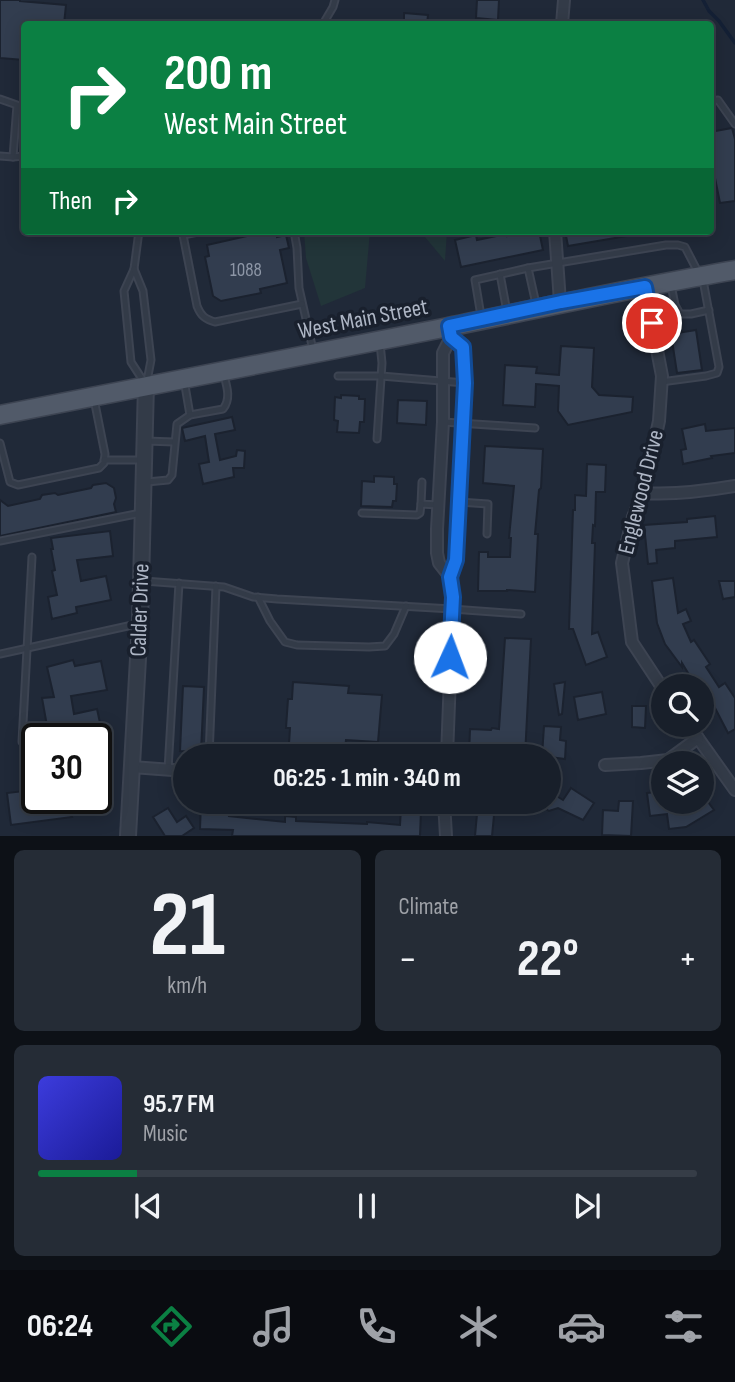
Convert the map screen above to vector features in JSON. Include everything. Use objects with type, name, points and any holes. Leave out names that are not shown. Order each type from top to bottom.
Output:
[{"type":"main road","name":"West Main Street","points":[[0,415],[379,340],[450,332],[482,319],[537,307],[735,270]]},
{"type":"street","points":[[562,21],[564,0]]},
{"type":"street","points":[[555,235],[561,302]]},
{"type":"street","name":"Englewood Drive","points":[[645,287],[662,382],[659,421],[643,493],[633,517],[622,562],[632,642],[653,674]]},
{"type":"street","points":[[450,332],[443,353],[437,553],[439,563],[450,577]]},
{"type":"street","points":[[447,744],[453,597],[450,577],[456,560],[465,383],[463,347],[450,332]]},
{"type":"street","name":"Calder Drive","points":[[128,836],[140,623],[146,384]]},
{"type":"street","points":[[643,493],[705,490],[735,485]]},
{"type":"street","points":[[605,765],[668,760],[698,738],[735,790]]},
{"type":"street","points":[[132,767],[173,770]]},
{"type":"street","points":[[445,814],[446,836]]},
{"type":"lane","points":[[325,21],[335,0]]},
{"type":"lane","points":[[0,99],[17,105],[12,157]]},
{"type":"lane","points":[[714,100],[718,100],[735,124]]},
{"type":"lane","points":[[0,156],[21,156]]},
{"type":"lane","points":[[138,235],[134,269],[124,291],[131,362],[146,384]]},
{"type":"lane","points":[[182,235],[197,306],[205,318],[215,322],[302,304]]},
{"type":"lane","points":[[295,235],[299,288],[313,353]]},
{"type":"lane","points":[[482,319],[475,280],[528,268],[666,245],[685,247],[701,276],[719,367],[717,373],[706,376],[662,382]]},
{"type":"lane","points":[[528,268],[537,307]]},
{"type":"lane","points":[[134,269],[143,291],[150,360],[146,384]]},
{"type":"lane","points":[[500,274],[508,314]]},
{"type":"lane","points":[[671,282],[675,305],[680,314],[709,310]]},
{"type":"lane","points":[[377,439],[382,353],[379,340]]},
{"type":"lane","points":[[144,482],[168,481],[172,475],[177,424],[190,415],[223,409],[228,404],[223,371]]},
{"type":"lane","points":[[338,376],[381,376],[465,383]]},
{"type":"lane","points":[[184,378],[190,415]]},
{"type":"lane","points":[[0,448],[10,482],[18,485],[99,468],[105,454],[93,396]]},
{"type":"lane","points":[[443,422],[535,428]]},
{"type":"lane","points":[[145,442],[174,442]]},
{"type":"lane","points":[[104,460],[144,460]]},
{"type":"lane","points":[[362,513],[417,515],[420,513],[422,482]]},
{"type":"lane","points":[[459,502],[488,504],[488,534]]},
{"type":"lane","points":[[421,504],[438,505]]},
{"type":"lane","points":[[0,541],[143,513]]},
{"type":"lane","points":[[23,723],[32,557]]},
{"type":"lane","points":[[141,581],[216,586],[258,597],[521,614]]},
{"type":"lane","points":[[168,770],[179,583]]},
{"type":"lane","points":[[209,744],[216,586]]},
{"type":"lane","points":[[258,597],[285,642],[297,645],[369,648],[385,646],[394,634],[406,606]]},
{"type":"lane","points":[[0,654],[140,623]]},
{"type":"green space","points":[[304,235],[370,235],[365,288],[321,306],[306,258]]},
{"type":"green space","points":[[423,235],[447,235],[445,261]]},
{"type":"building","points":[[0,0],[66,5],[64,21],[21,21],[21,60],[0,58]]},
{"type":"building","points":[[477,0],[499,0],[498,20],[476,18]]},
{"type":"building","points":[[404,13],[428,15],[427,21],[404,21]]},
{"type":"building","points":[[732,128],[735,139],[735,201],[720,203],[714,173],[714,131]]},
{"type":"building","points":[[251,235],[286,235],[289,248],[280,250],[287,283],[260,289],[261,293],[221,301],[213,296],[205,257],[209,256],[207,245]]},
{"type":"building","points":[[476,235],[477,240],[540,235],[543,250],[461,267],[455,240]]},
{"type":"building","points":[[566,235],[627,236],[568,246]]},
{"type":"building","points":[[696,330],[702,370],[677,373],[671,334]]},
{"type":"building","points":[[561,346],[594,348],[592,387],[599,395],[633,397],[632,412],[568,425],[558,411],[559,386],[536,384],[535,407],[503,405],[505,365],[537,367],[536,373],[559,375]]},
{"type":"building","points":[[341,395],[365,399],[364,422],[360,422],[359,433],[337,432],[338,421],[334,420],[335,397],[341,398]]},
{"type":"building","points":[[398,400],[427,401],[426,425],[397,423]]},
{"type":"building","points":[[232,417],[235,430],[215,434],[220,460],[236,456],[237,450],[245,451],[244,468],[233,468],[234,477],[203,484],[199,464],[209,462],[205,436],[185,441],[182,428]]},
{"type":"building","points":[[705,424],[706,431],[735,428],[735,453],[683,464],[681,450],[686,449],[682,429]]},
{"type":"building","points":[[485,446],[543,449],[535,534],[538,534],[535,592],[478,591],[479,552],[488,552],[488,557],[510,557],[514,486],[483,483]]},
{"type":"building","points":[[587,464],[606,465],[605,492],[596,492],[595,526],[593,525],[592,543],[595,543],[592,634],[598,632],[607,657],[586,665],[573,629],[569,629],[573,510],[575,495],[586,496]]},
{"type":"building","points":[[374,476],[394,477],[394,484],[397,484],[396,501],[393,501],[392,507],[361,506],[362,481],[374,482]]},
{"type":"building","points":[[106,483],[114,488],[116,512],[0,536],[0,500],[8,506],[40,499],[42,495],[58,495]]},
{"type":"building","points":[[715,516],[717,537],[675,541],[675,548],[656,550],[657,563],[648,564],[644,525],[687,522],[687,519]]},
{"type":"building","points":[[110,531],[113,556],[77,560],[81,581],[106,576],[111,600],[76,607],[77,613],[52,619],[48,597],[57,595],[52,571],[55,570],[51,538]]},
{"type":"building","points":[[673,578],[678,613],[686,609],[691,621],[683,624],[691,642],[694,640],[710,664],[706,667],[711,674],[689,674],[665,644],[657,623],[652,581]]},
{"type":"building","points":[[719,581],[735,581],[735,597],[723,599]]},
{"type":"building","points":[[505,638],[531,639],[526,744],[469,744],[470,729],[499,729]]},
{"type":"building","points":[[73,660],[75,666],[101,661],[107,690],[71,696],[74,714],[97,709],[100,723],[46,723],[42,698],[54,697],[47,667]]},
{"type":"building","points":[[714,679],[719,687],[725,683],[735,698],[735,729],[728,733],[714,706]]},
{"type":"building","points":[[293,682],[349,686],[348,693],[382,695],[378,742],[346,740],[346,744],[289,744],[290,728],[286,728],[288,699],[292,699]]},
{"type":"building","points":[[565,682],[562,714],[559,715],[554,684]]},
{"type":"building","points":[[183,686],[204,687],[201,744],[180,744]]},
{"type":"building","points":[[602,692],[606,714],[578,720],[574,697]]},
{"type":"building","points":[[632,706],[646,706],[645,728],[632,727]]},
{"type":"building","points":[[544,726],[561,727],[560,740],[566,741],[565,759],[561,758],[561,744],[543,744]]},
{"type":"building","points":[[571,788],[594,803],[583,820],[561,809],[561,799],[563,800]]},
{"type":"building","points":[[21,791],[21,814],[76,814],[71,815],[72,817],[11,825],[7,793]]},
{"type":"building","points":[[651,792],[651,814],[667,814],[650,816],[647,793]]},
{"type":"building","points":[[619,801],[633,801],[631,836],[602,835],[603,810],[618,811]]},
{"type":"building","points":[[168,808],[177,822],[186,816],[194,828],[182,836],[165,836],[153,817]]},
{"type":"building","points":[[201,814],[229,814],[285,822],[285,816],[296,817],[296,821],[400,825],[401,814],[421,814],[420,836],[232,836],[233,830],[200,829]]},
{"type":"building","points":[[477,814],[494,814],[492,836],[475,836]]},
{"type":"building","points":[[667,814],[707,814],[686,827],[669,829]]},
{"type":"waterway","points":[[703,0],[735,43]]},
{"type":"route","points":[[450,657],[453,597],[450,577],[456,560],[465,383],[463,347],[451,337],[449,326],[645,287],[652,323]]}]
